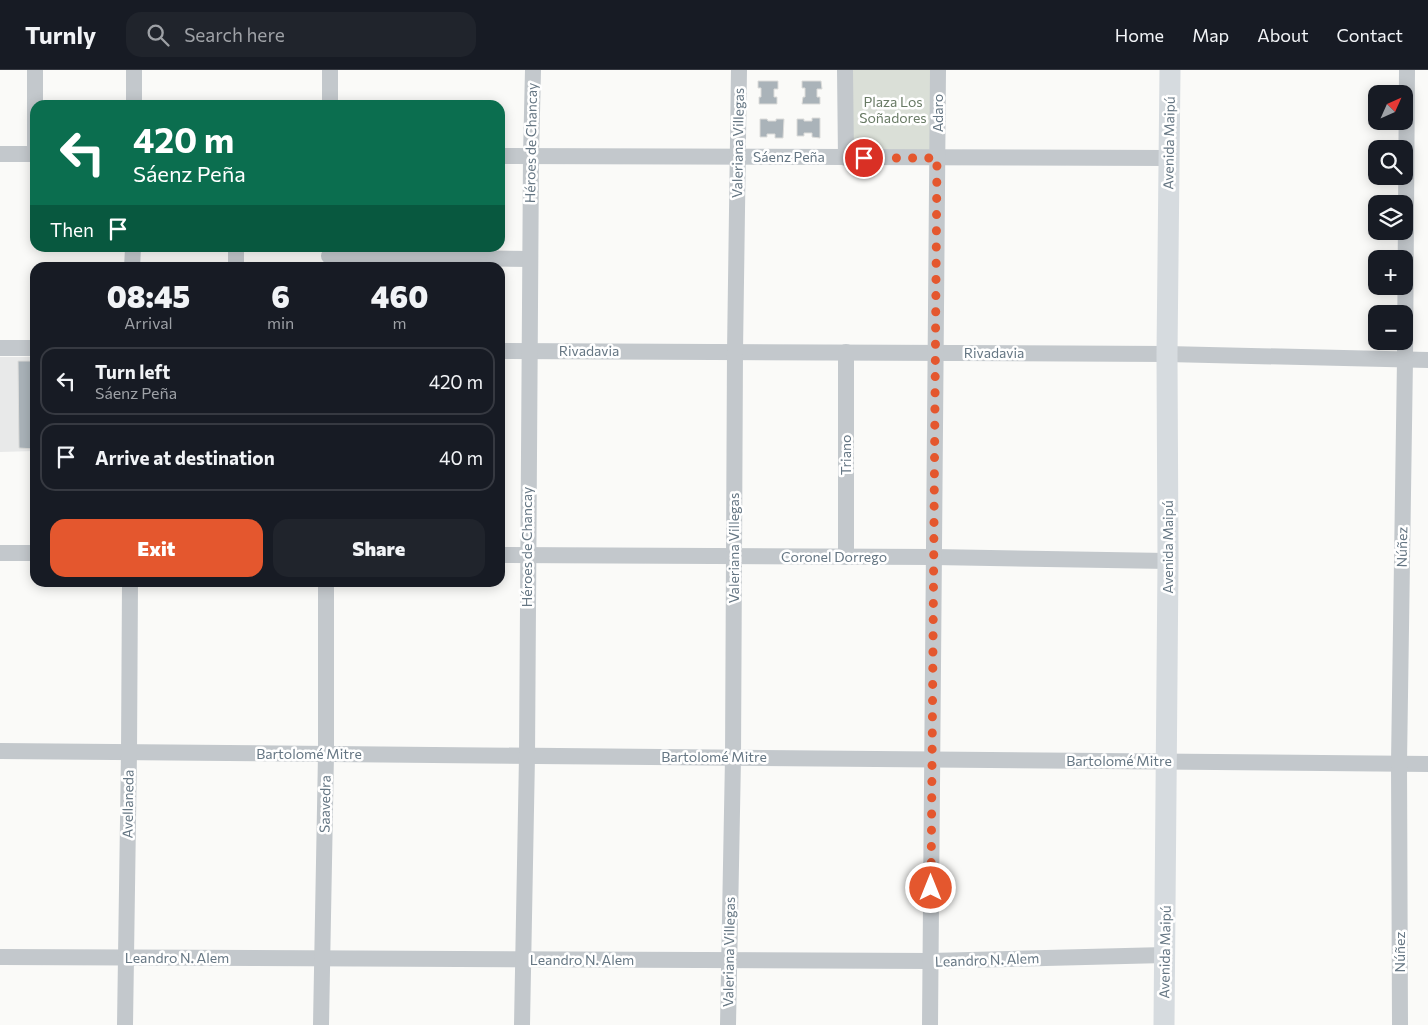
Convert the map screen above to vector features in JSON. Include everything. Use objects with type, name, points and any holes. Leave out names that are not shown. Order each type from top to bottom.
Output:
[{"type":"main road","name":"Avenida Maipú","points":[[1164,1025],[1170,70]]},
{"type":"street","points":[[35,70],[35,100]]},
{"type":"street","points":[[134,70],[134,100]]},
{"type":"street","points":[[330,70],[330,100]]},
{"type":"street","name":"Héroes de Chancay","points":[[522,1025],[527,756],[530,156],[533,70]]},
{"type":"street","name":"Valeriana Villegas","points":[[728,1025],[733,758],[733,556],[739,70]]},
{"type":"street","points":[[845,70],[846,158]]},
{"type":"street","name":"Adaro","points":[[930,1025],[938,70]]},
{"type":"street","name":"Núñez","points":[[1400,1025],[1399,763],[1407,70]]},
{"type":"street","points":[[0,154],[30,154]]},
{"type":"street","name":"Sáenz Peña","points":[[505,156],[1169,158]]},
{"type":"street","points":[[329,257],[530,259]]},
{"type":"street","points":[[0,348],[30,348]]},
{"type":"street","name":"Rivadavia","points":[[505,351],[1167,354],[1428,360]]},
{"type":"street","name":"Triano","points":[[846,352],[846,557]]},
{"type":"street","points":[[0,553],[30,553]]},
{"type":"street","name":"Coronel Dorrego","points":[[505,555],[934,557],[1168,561]]},
{"type":"street","name":"Avellaneda","points":[[125,1025],[130,587]]},
{"type":"street","name":"Saavedra","points":[[321,1025],[326,754],[326,587]]},
{"type":"street","name":"Bartolomé Mitre","points":[[0,751],[1428,764]]},
{"type":"street","name":"Leandro N. Alem","points":[[0,957],[931,961],[1165,955]]},
{"type":"shaded area","points":[[0,357],[30,357],[30,451],[0,452]]},
{"type":"green space","name":"Plaza Los Soñadores","points":[[853,70],[932,70],[932,151],[853,151]]},
{"type":"building","points":[[758,81],[778,81],[778,89],[774,89],[774,97],[777,97],[777,104],[759,104],[761,88],[758,88]]},
{"type":"building","points":[[802,81],[821,81],[822,89],[817,89],[817,97],[820,97],[820,104],[802,104],[803,97],[805,97],[805,88],[802,88]]},
{"type":"building","points":[[812,118],[820,118],[820,138],[812,137],[812,133],[804,133],[804,136],[797,136],[797,119],[812,121]]},
{"type":"building","points":[[760,119],[776,121],[776,119],[784,119],[783,138],[775,138],[775,134],[767,134],[767,137],[760,137]]},
{"type":"building","points":[[18,361],[30,361],[30,449],[19,448]]},
{"type":"route","points":[[864,158],[937,158],[931,888]]}]
